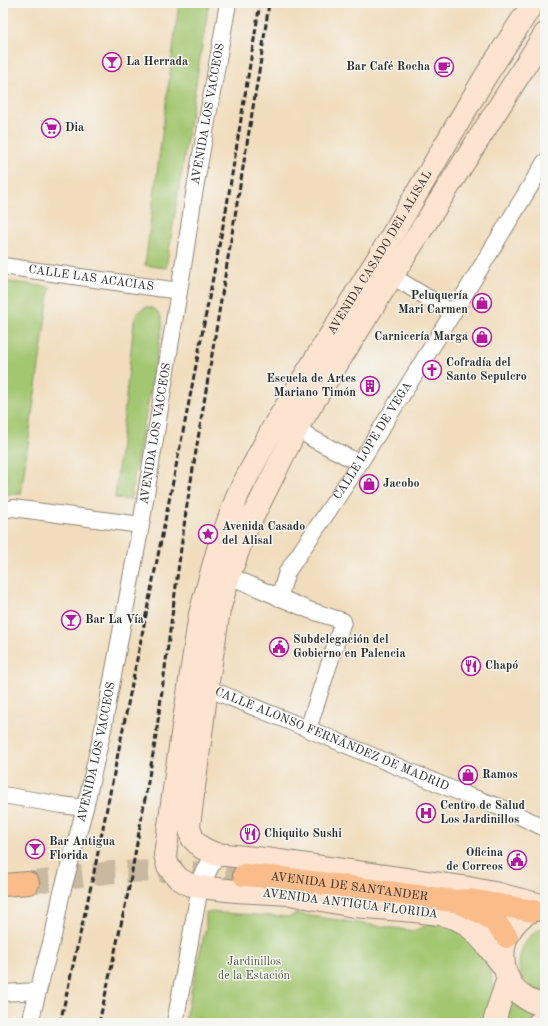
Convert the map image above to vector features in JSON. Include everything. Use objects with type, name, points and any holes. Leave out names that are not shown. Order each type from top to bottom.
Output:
[{"type":"highway","name":"AVENIDA DE SANTANDER","points":[[244,875],[290,879],[454,901]]},
{"type":"highway","points":[[3,885],[28,883]]},
{"type":"highway","points":[[454,901],[470,900],[541,908]]},
{"type":"highway","points":[[454,901],[482,913],[495,922],[507,937]]},
{"type":"main road","name":"AVENIDA CASADO DEL ALISAL","points":[[214,854],[202,848],[192,838],[189,825],[219,610],[221,572],[218,549],[238,494],[275,424],[388,242],[486,77],[533,3]]},
{"type":"main road","name":"AVENIDA CASADO DEL ALISAL","points":[[178,878],[168,866],[165,855],[200,614],[221,572],[244,534],[297,428],[392,276],[543,42]]},
{"type":"main road","points":[[214,854],[265,859],[468,888],[499,894],[541,908]]},
{"type":"main road","name":"AVENIDA ANTIGUA FLORIDA","points":[[178,878],[188,884],[200,887],[290,894],[354,906],[415,911],[440,914],[455,918],[474,931],[486,943],[514,988],[522,996],[532,1002],[545,1005]]},
{"type":"main road","points":[[494,1023],[506,973],[503,952],[507,937],[513,926],[522,917],[541,908]]},
{"type":"main road","points":[[539,1023],[545,1020]]},
{"type":"street","name":"AVENIDA LOS VACCEOS","points":[[30,1023],[54,932],[61,896],[103,729],[141,525],[194,194],[228,3]]},
{"type":"street","points":[[517,30],[543,42]]},
{"type":"street","name":"CALLE LOPE DE VEGA","points":[[279,598],[287,572],[349,480],[358,463],[453,313],[545,162]]},
{"type":"street","name":"CALLE LAS ACACIAS","points":[[3,266],[179,291]]},
{"type":"street","points":[[392,276],[453,313]]},
{"type":"street","points":[[297,428],[313,439],[358,463]]},
{"type":"street","points":[[3,510],[13,508],[141,525]]},
{"type":"street","points":[[221,572],[279,598],[343,621],[308,729]]},
{"type":"street","name":"CALLE ALONSO FERNÁNDEZ DE MADRID","points":[[207,688],[466,795],[505,809],[545,828]]},
{"type":"street","points":[[3,795],[84,808]]},
{"type":"street","points":[[175,1023],[200,887],[202,879],[214,854]]},
{"type":"street","points":[[3,993],[38,991]]},
{"type":"green space","points":[[179,3],[209,3],[166,268],[145,265]]},
{"type":"green space","points":[[3,281],[50,287],[21,494],[3,494]]},
{"type":"green space","points":[[147,307],[157,311],[162,320],[162,328],[130,500],[115,498],[134,322],[138,312]]},
{"type":"green space","name":"Jardinillos de la Estación","points":[[206,912],[289,917],[296,914],[414,931],[429,924],[456,925],[487,957],[495,992],[487,1023],[184,1023],[206,927]]},
{"type":"green space","points":[[545,926],[545,993],[528,986],[523,980],[519,964],[523,947],[528,939]]},
{"type":"green space","points":[[509,1000],[537,1018],[528,1023],[502,1023]]},
{"type":"tunnel","points":[[28,883],[112,872],[176,871],[244,875]]},
{"type":"railway","points":[[60,1023],[93,877],[187,412],[227,205],[260,3]]},
{"type":"railway","points":[[99,1023],[128,893],[155,743],[186,511],[269,3]]},
{"type":"place","name":"La Herrada","points":[[112,62]]},
{"type":"place","name":"Bar Café Rocha","points":[[444,67]]},
{"type":"place","name":"Dia","points":[[51,128]]},
{"type":"place","name":"Peluquería Mari Carmen","points":[[482,303]]},
{"type":"place","name":"Carnicería Marga","points":[[482,337]]},
{"type":"place","name":"Cofradía del Santo Sepulcro","points":[[432,370]]},
{"type":"place","name":"Escuela de Artes Mariano Timón","points":[[370,386]]},
{"type":"place","name":"Jacobo","points":[[369,484]]},
{"type":"place","name":"Avenida Casado del Alisal","points":[[208,534]]},
{"type":"place","name":"Bar La Vía","points":[[71,620]]},
{"type":"place","name":"Subdelegación del Gobierno en Palencia","points":[[279,647]]},
{"type":"place","name":"Chapó","points":[[471,666]]},
{"type":"place","name":"Ramos","points":[[468,775]]},
{"type":"place","name":"Centro de Salud Los Jardinillos","points":[[426,813]]},
{"type":"place","name":"Chiquito Sushi","points":[[250,834]]},
{"type":"place","name":"Bar Antigua Florida","points":[[35,849]]},
{"type":"place","name":"Oficina de Correos","points":[[517,860]]}]
